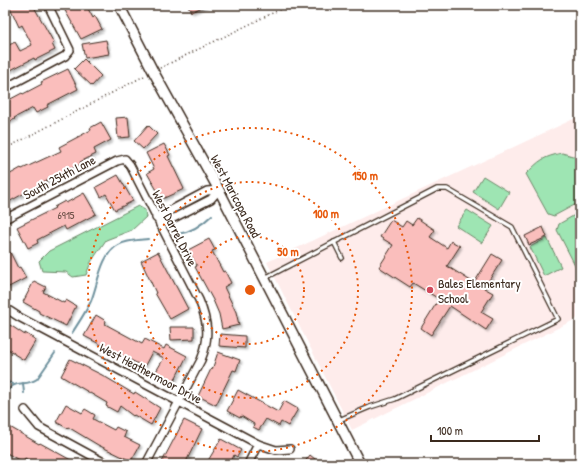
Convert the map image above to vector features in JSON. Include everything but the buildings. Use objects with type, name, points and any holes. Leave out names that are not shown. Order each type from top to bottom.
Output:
[{"type":"street","points":[[5,88],[65,56],[70,50],[48,5]]},
{"type":"street","name":"West Maricopa Road","points":[[119,5],[153,71],[219,190],[360,464]]},
{"type":"street","name":"West Darrel Drive","points":[[125,159],[130,165],[203,309],[206,322],[207,343],[201,360],[146,464]]},
{"type":"street","name":"South 254th Lane","points":[[5,219],[117,161],[125,159]]},
{"type":"street","points":[[156,218],[207,191],[219,190]]},
{"type":"street","points":[[160,225],[211,199],[219,190]]},
{"type":"street","name":"West Heathermoor Drive","points":[[5,308],[19,317],[258,444],[276,450],[290,449]]},
{"type":"street","points":[[25,410],[39,428],[107,464]]},
{"type":"street","points":[[248,464],[258,444]]},
{"type":"lane","points":[[264,278],[436,189],[447,189],[512,227],[558,319],[394,399],[370,407],[338,421]]},
{"type":"lane","points":[[334,242],[342,258]]},
{"type":"path","points":[[5,149],[153,71],[289,5]]},
{"type":"shaded area","name":"Bales Elementary School","points":[[580,116],[580,317],[352,430],[267,262]]},
{"type":"green space","points":[[562,153],[580,158],[580,202],[554,216],[548,214],[526,174],[542,160]]},
{"type":"green space","points":[[483,176],[509,192],[499,209],[473,192]]},
{"type":"green space","points":[[138,206],[145,210],[146,217],[132,230],[106,240],[91,262],[86,275],[73,277],[66,272],[42,271],[39,261],[49,251]]},
{"type":"green space","points":[[467,210],[493,226],[482,243],[456,226]]},
{"type":"green space","points":[[580,212],[580,267],[576,267],[557,230],[559,224]]},
{"type":"green space","points":[[547,238],[561,267],[544,276],[530,247]]},
{"type":"waterway","points":[[178,234],[196,227],[212,215]]},
{"type":"waterway","points":[[72,333],[91,301],[104,262],[112,249],[125,242],[148,239]]},
{"type":"waterway","points":[[5,394],[9,389],[17,384],[28,383],[37,379],[55,353]]},
{"type":"waterway","points":[[5,381],[13,384]]},
{"type":"waterway","points":[[23,383],[24,393]]},
{"type":"place","name":"Bales Elementary School","points":[[430,290]]}]
